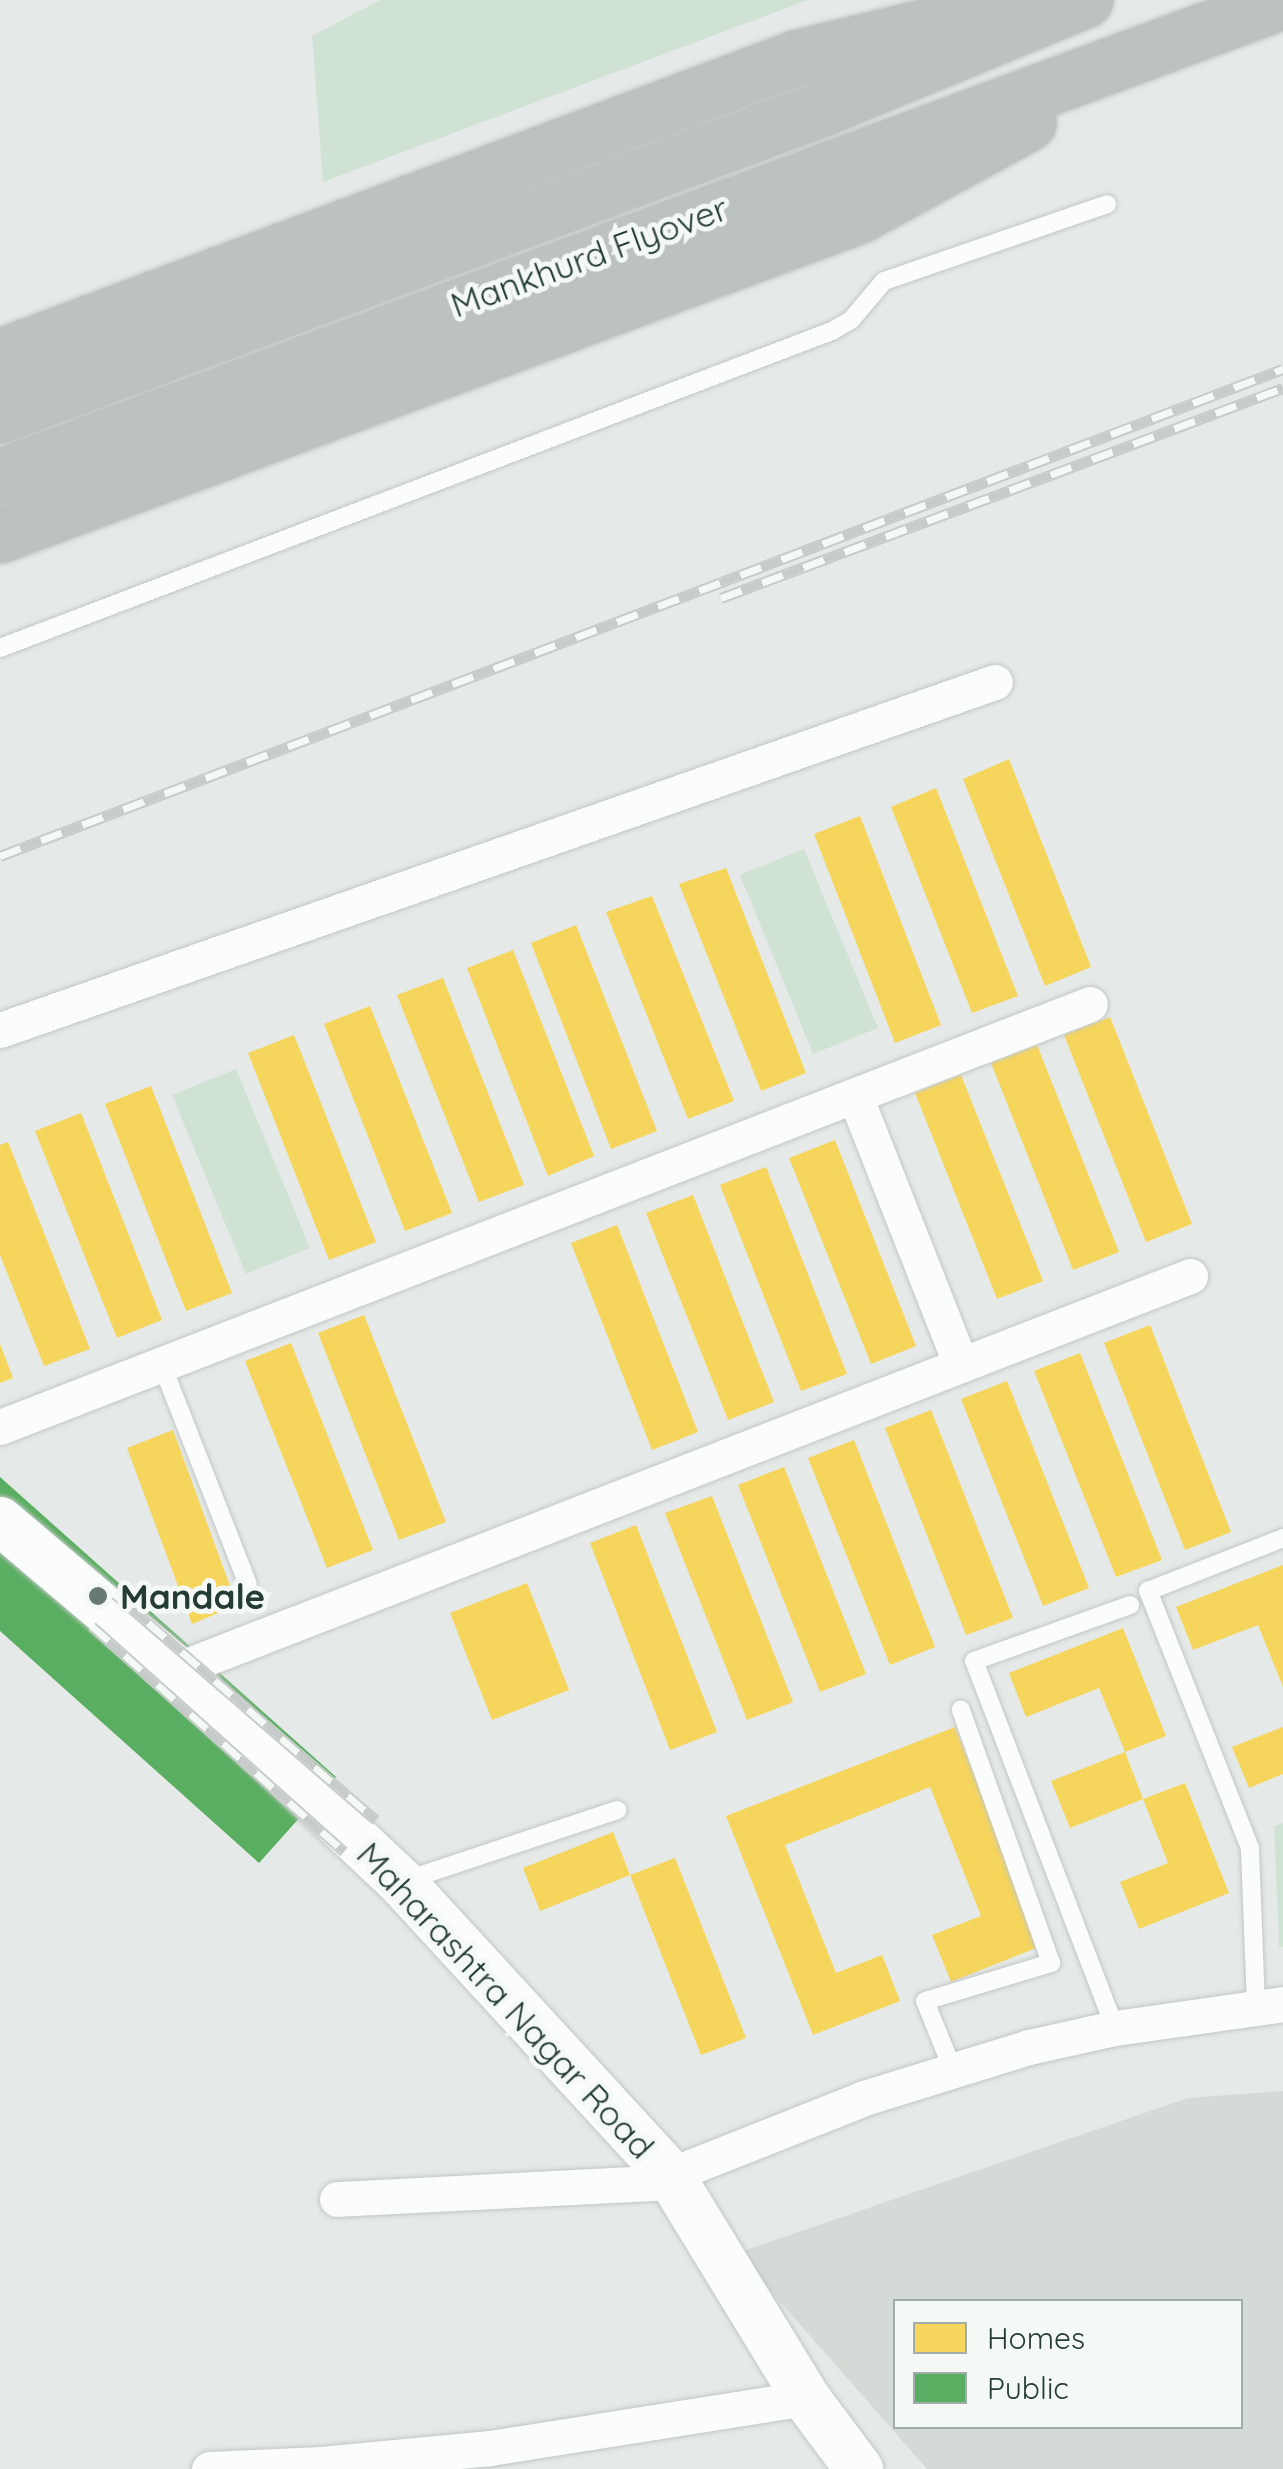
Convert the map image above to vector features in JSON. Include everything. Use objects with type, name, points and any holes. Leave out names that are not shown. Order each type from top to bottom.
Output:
[{"type":"highway","points":[[0,356],[798,57],[1034,0]]},
{"type":"highway","name":"Mankhurd Flyover","points":[[0,415],[818,110],[1085,0]]},
{"type":"highway","points":[[0,535],[860,215],[1180,40],[1283,1]]},
{"type":"highway","name":"Mankhurd Flyover","points":[[0,476],[839,162],[1180,40]]},
{"type":"street","points":[[0,1030],[995,682]]},
{"type":"street","points":[[0,1428],[1090,1004]]},
{"type":"street","points":[[855,1096],[961,1365]]},
{"type":"street","points":[[176,1670],[1190,1276]]},
{"type":"street","name":"Maharashtra Nagar Road","points":[[0,1521],[176,1670],[401,1882],[672,2178],[864,2098],[953,2070],[1115,2028],[1270,2005]]},
{"type":"street","points":[[337,2199],[672,2178],[806,2398],[859,2469]]},
{"type":"street","points":[[209,2469],[321,2464],[490,2448],[806,2398]]},
{"type":"lane","points":[[0,648],[832,331],[851,320],[884,281],[1107,204]]},
{"type":"lane","points":[[162,1365],[248,1584]]},
{"type":"lane","points":[[1270,2005],[1250,1848],[1148,1590],[1283,1538]]},
{"type":"lane","points":[[1115,2028],[974,1661],[1130,1605]]},
{"type":"lane","points":[[953,2070],[926,2001],[1051,1964],[961,1710]]},
{"type":"lane","points":[[401,1882],[616,1810]]},
{"type":"shaded area","points":[[1283,2091],[1283,2469],[927,2469],[737,2253],[1188,2098]]},
{"type":"green space","points":[[380,0],[808,0],[323,182],[312,36]]},
{"type":"green space","points":[[804,849],[878,1028],[813,1054],[740,875]]},
{"type":"green space","points":[[236,1069],[310,1248],[246,1274],[172,1095]]},
{"type":"green space","points":[[1283,1823],[1283,1947],[1279,1947],[1274,1826]]},
{"type":"building: Homes","points":[[1009,759],[1091,967],[1045,986],[963,779]]},
{"type":"building: Homes","points":[[936,788],[1018,996],[972,1013],[891,807]]},
{"type":"building: Homes","points":[[860,816],[941,1025],[895,1043],[814,834]]},
{"type":"building: Homes","points":[[726,868],[806,1073],[761,1091],[679,884]]},
{"type":"building: Homes","points":[[652,896],[734,1101],[688,1119],[606,912]]},
{"type":"building: Homes","points":[[576,925],[657,1131],[611,1149],[531,943]]},
{"type":"building: Homes","points":[[513,950],[594,1156],[548,1176],[467,968]]},
{"type":"building: Homes","points":[[443,978],[524,1185],[479,1202],[397,995]]},
{"type":"building: Homes","points":[[370,1006],[452,1213],[405,1231],[324,1024]]},
{"type":"building: Homes","points":[[1110,1017],[1192,1224],[1146,1242],[1064,1035]]},
{"type":"building: Homes","points":[[294,1035],[376,1242],[329,1260],[248,1053]]},
{"type":"building: Homes","points":[[1037,1045],[1119,1252],[1073,1270],[991,1063]]},
{"type":"building: Homes","points":[[961,1075],[1043,1281],[997,1299],[915,1093]]},
{"type":"building: Homes","points":[[151,1086],[232,1293],[186,1311],[105,1104]]},
{"type":"building: Homes","points":[[81,1113],[162,1320],[117,1338],[35,1131]]},
{"type":"building: Homes","points":[[835,1140],[916,1346],[871,1364],[789,1158]]},
{"type":"building: Homes","points":[[8,1142],[90,1349],[44,1366],[0,1255],[0,1145]]},
{"type":"building: Homes","points":[[766,1167],[847,1374],[801,1391],[720,1185]]},
{"type":"building: Homes","points":[[693,1195],[774,1402],[728,1420],[646,1213]]},
{"type":"building: Homes","points":[[617,1225],[698,1432],[652,1450],[571,1243]]},
{"type":"building: Homes","points":[[364,1315],[446,1522],[399,1540],[318,1333]]},
{"type":"building: Homes","points":[[1150,1325],[1231,1532],[1185,1550],[1104,1343]]},
{"type":"building: Homes","points":[[291,1343],[373,1550],[327,1568],[245,1361]]},
{"type":"building: Homes","points":[[0,1344],[13,1378],[0,1383]]},
{"type":"building: Homes","points":[[1080,1353],[1162,1560],[1116,1577],[1034,1371]]},
{"type":"building: Homes","points":[[1007,1381],[1089,1588],[1043,1606],[961,1399]]},
{"type":"building: Homes","points":[[931,1410],[1013,1618],[966,1635],[885,1428]]},
{"type":"building: Homes","points":[[173,1430],[237,1605],[192,1624],[127,1448]]},
{"type":"building: Homes","points":[[854,1440],[935,1647],[890,1665],[808,1458]]},
{"type":"building: Homes","points":[[784,1467],[866,1674],[820,1692],[738,1485]]},
{"type":"building: Homes","points":[[712,1496],[793,1702],[747,1720],[665,1513]]},
{"type":"building: Homes","points":[[636,1525],[717,1732],[670,1750],[590,1543]]},
{"type":"building: Homes","points":[[1283,1565],[1283,1687],[1258,1625],[1193,1650],[1176,1607]]},
{"type":"building: Homes","points":[[527,1583],[569,1690],[492,1720],[450,1613]]},
{"type":"building: Homes","points":[[1123,1628],[1166,1736],[1125,1752],[1099,1688],[1026,1717],[1009,1673]]},
{"type":"building: Homes","points":[[955,1727],[1041,1946],[951,1982],[932,1935],[981,1916],[930,1787],[785,1845],[836,1973],[882,1955],[900,2001],[813,2035],[726,1816]]},
{"type":"building: Homes","points":[[1283,1727],[1283,1774],[1249,1788],[1232,1747]]},
{"type":"building: Homes","points":[[1125,1752],[1143,1799],[1070,1828],[1051,1781]]},
{"type":"building: Homes","points":[[1185,1783],[1229,1893],[1139,1929],[1120,1882],[1168,1863],[1143,1799]]},
{"type":"building: Homes","points":[[613,1832],[630,1875],[540,1911],[523,1868]]},
{"type":"building: Homes","points":[[675,1858],[746,2038],[701,2055],[630,1875]]},
{"type":"building: Public","points":[[0,1477],[336,1777],[259,1863],[0,1631]]},
{"type":"railway","points":[[0,856],[1283,369]]},
{"type":"railway","points":[[721,598],[1283,388]]},
{"type":"railway","points":[[115,1594],[376,1820]]},
{"type":"railway","points":[[92,1626],[344,1851]]},
{"type":"place","name":"Mandale","points":[[98,1596]]}]
